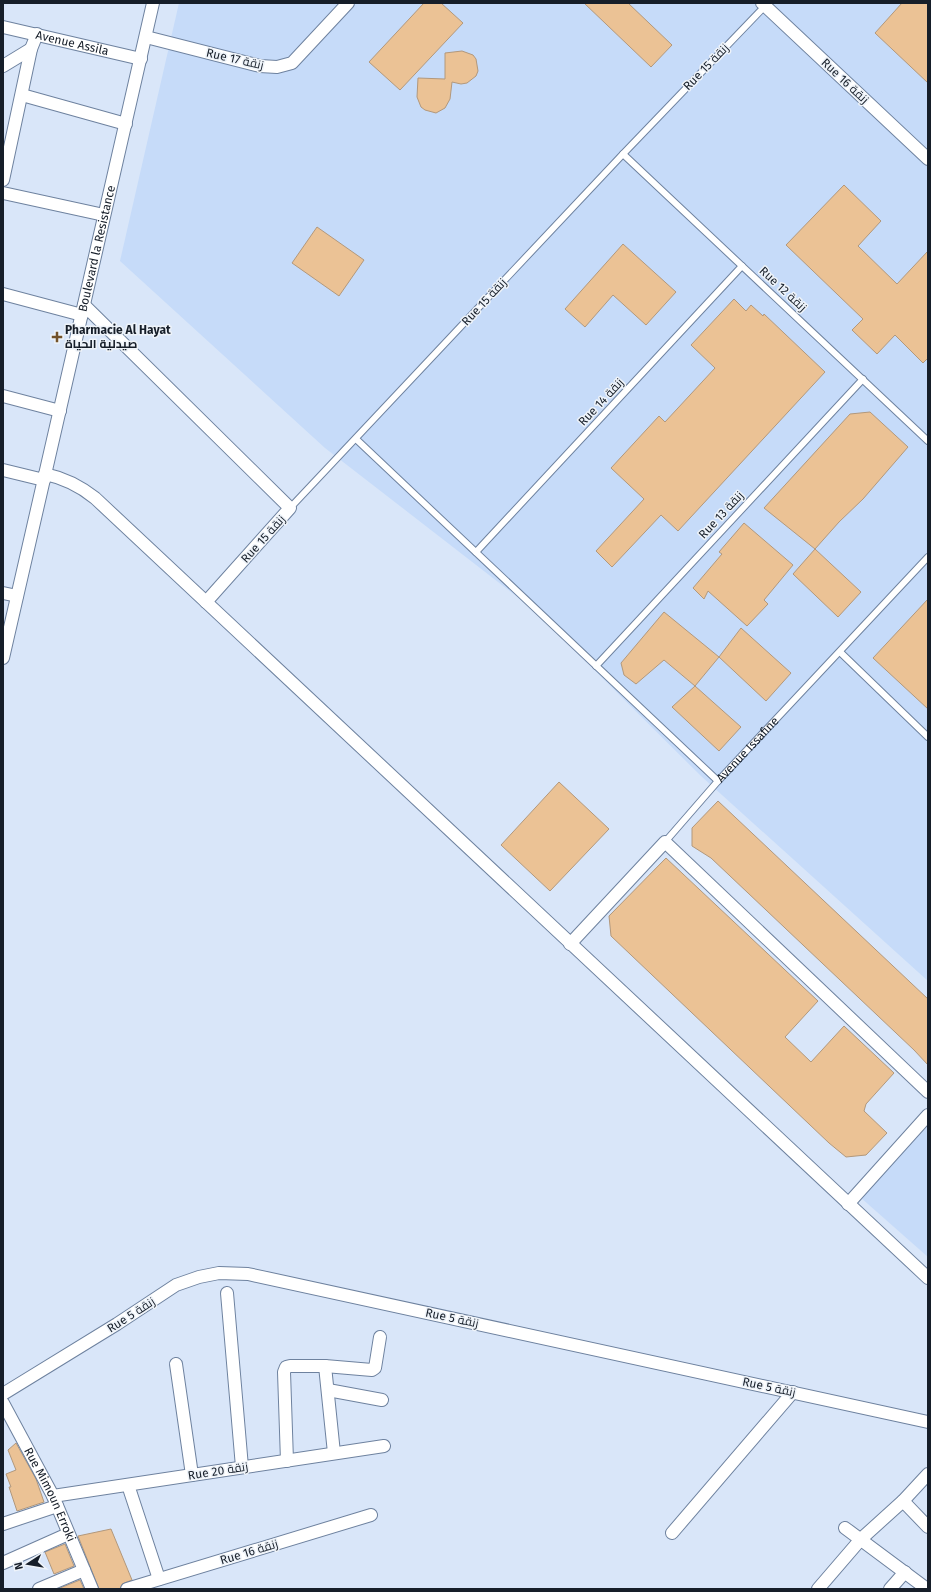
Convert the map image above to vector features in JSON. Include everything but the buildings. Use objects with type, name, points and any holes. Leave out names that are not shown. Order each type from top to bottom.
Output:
[{"type":"street","name":"Boulevard la Resistance","points":[[3,658],[153,3]]},
{"type":"street","name":"Rue 17 زنقة","points":[[146,37],[260,66],[277,67],[292,63],[348,3]]},
{"type":"street","name":"Rue 16 زنقة","points":[[764,4],[928,159]]},
{"type":"street","name":"Avenue Assila","points":[[3,27],[141,58]]},
{"type":"street","points":[[3,180],[36,34]]},
{"type":"street","points":[[3,66],[32,49]]},
{"type":"street","points":[[22,95],[126,124]]},
{"type":"street","points":[[3,193],[104,215]]},
{"type":"street","points":[[3,294],[83,310],[290,508]]},
{"type":"street","points":[[3,396],[60,411]]},
{"type":"street","points":[[3,470],[67,480],[77,485],[95,498],[928,1278]]},
{"type":"street","name":"Rue 15 زنقة","points":[[206,602],[290,508]]},
{"type":"street","points":[[3,593],[17,596]]},
{"type":"street","points":[[665,842],[928,1092]]},
{"type":"street","name":"Avenue Issafine","points":[[570,944],[665,842]]},
{"type":"street","points":[[848,1204],[928,1115]]},
{"type":"street","name":"Rue 5 زنقة","points":[[3,1394],[118,1324],[176,1285],[199,1276],[219,1273],[248,1274],[928,1422]]},
{"type":"street","points":[[227,1292],[242,1467]]},
{"type":"street","points":[[287,1461],[284,1372],[286,1367],[325,1366],[374,1370],[380,1337]]},
{"type":"street","points":[[176,1364],[192,1475]]},
{"type":"street","points":[[325,1366],[334,1453]]},
{"type":"street","points":[[328,1390],[382,1400]]},
{"type":"street","points":[[672,1533],[793,1392]]},
{"type":"street","name":"Rue Mimoun Erroki","points":[[3,1403],[55,1501],[92,1589]]},
{"type":"street","name":"Rue 20 زنقة","points":[[3,1524],[55,1501],[128,1485],[384,1446]]},
{"type":"street","points":[[818,1589],[861,1539],[903,1501],[928,1474]]},
{"type":"street","points":[[128,1485],[159,1579]]},
{"type":"street","points":[[903,1501],[928,1527]]},
{"type":"street","name":"Rue 16 زنقة","points":[[127,1589],[371,1515]]},
{"type":"street","points":[[845,1528],[927,1589]]},
{"type":"street","points":[[3,1563],[68,1534]]},
{"type":"street","points":[[39,1589],[84,1570]]},
{"type":"street","points":[[890,1589],[905,1572]]},
{"type":"lane","name":"Rue 15 زنقة","points":[[290,508],[764,4]]},
{"type":"lane","name":"Rue 12 زنقة","points":[[623,154],[928,441]]},
{"type":"lane","name":"Rue 14 زنقة","points":[[476,552],[742,266]]},
{"type":"lane","name":"Rue 13 زنقة","points":[[596,666],[863,379]]},
{"type":"lane","points":[[356,439],[718,781]]},
{"type":"lane","name":"Avenue Issafine","points":[[665,842],[718,781],[928,557]]},
{"type":"lane","points":[[840,652],[928,737]]},
{"type":"shaded area","points":[[179,3],[928,3],[928,981],[701,776],[533,609],[325,448],[120,261]]},
{"type":"shaded area","points":[[928,1126],[928,1257],[860,1197]]},
{"type":"place","name":"Pharmacie Al Hayat صيدلية الحياة","points":[[57,337]]}]
